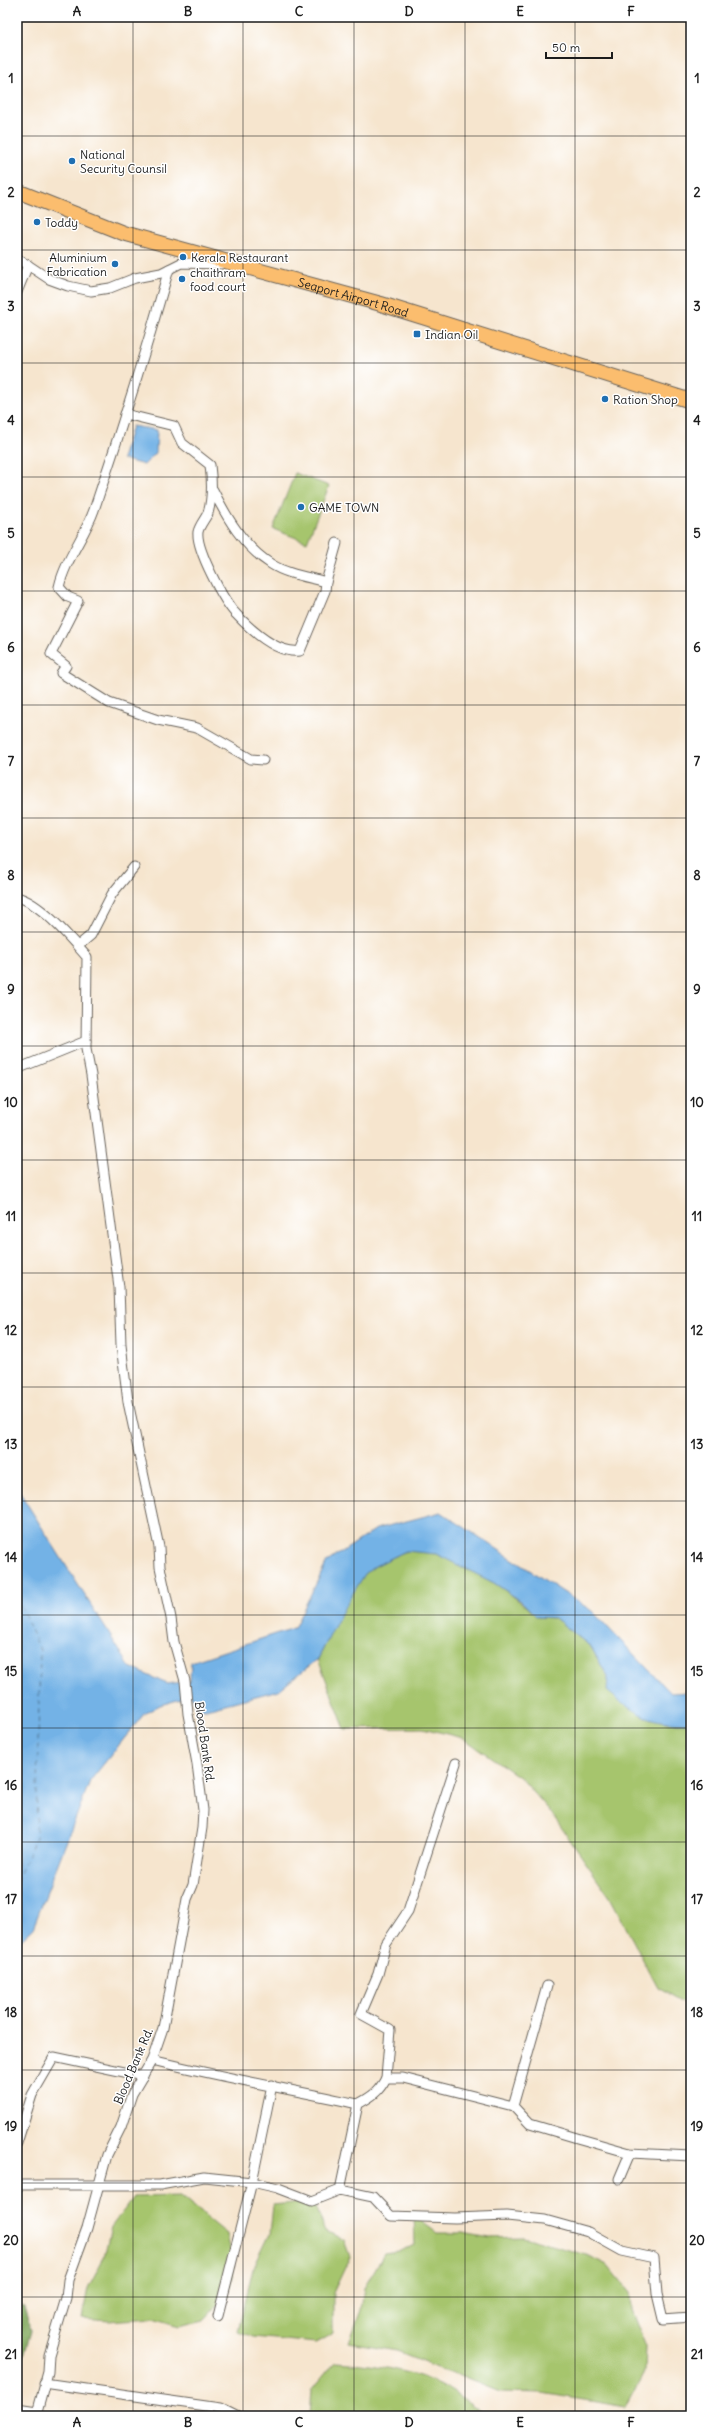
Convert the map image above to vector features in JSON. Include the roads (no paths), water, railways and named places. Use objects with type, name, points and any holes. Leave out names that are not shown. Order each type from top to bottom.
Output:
[{"type":"main road","name":"Seaport Airport Road","points":[[17,192],[123,233],[381,304],[691,401]]},
{"type":"street","points":[[17,259],[49,279],[68,286],[91,291],[110,288],[136,278],[161,273],[181,263],[239,265]]},
{"type":"street","points":[[17,292],[28,265]]},
{"type":"street","points":[[169,269],[126,414],[93,512],[74,555],[62,575],[59,587],[68,597],[78,601],[51,654],[66,666],[61,673],[109,703],[158,720],[197,728],[251,759],[263,760]]},
{"type":"street","points":[[126,414],[174,426],[182,443],[210,465],[213,490],[208,513],[198,532],[203,557],[217,584],[235,613],[256,632],[279,647],[291,652],[300,651],[325,591],[326,582],[337,543]]},
{"type":"street","points":[[213,490],[225,513],[248,546],[271,564],[292,573],[326,582]]},
{"type":"street","points":[[208,513],[225,513]]},
{"type":"street","points":[[78,946],[91,935],[112,894],[134,866]]},
{"type":"street","name":"Blood Bank Rd.","points":[[17,897],[41,910],[56,923],[87,957],[89,971],[86,1041],[118,1287],[121,1345],[128,1402],[159,1547],[160,1567],[172,1618],[174,1642],[185,1682],[203,1810],[202,1828],[193,1886],[187,1899],[163,2028],[152,2060],[132,2094],[121,2127],[107,2155],[87,2228],[68,2280],[66,2298],[49,2355],[48,2372],[36,2413]]},
{"type":"street","points":[[17,1069],[86,1041]]},
{"type":"street","points":[[152,2060],[212,2075],[358,2104],[375,2095],[381,2088],[386,2078],[390,2030],[361,2014],[378,1974],[386,1944],[408,1911],[456,1763]]},
{"type":"street","points":[[513,2106],[547,1986]]},
{"type":"street","points":[[17,2143],[32,2095],[54,2057],[143,2076]]},
{"type":"street","points":[[386,2078],[403,2078],[513,2106],[530,2124],[630,2152],[691,2156]]},
{"type":"street","points":[[218,2316],[252,2182],[272,2086]]},
{"type":"street","points":[[340,2190],[358,2104]]},
{"type":"street","points":[[619,2179],[630,2152]]},
{"type":"street","points":[[17,2185],[160,2185],[204,2177],[252,2182],[278,2188],[312,2201],[340,2190],[373,2197],[391,2216],[455,2218],[506,2216],[545,2220],[588,2232],[622,2251],[654,2258],[657,2294],[663,2319],[691,2317]]},
{"type":"street","points":[[44,2383],[220,2408],[236,2416]]},
{"type":"street","points":[[17,2408],[36,2413]]},
{"type":"water","points":[[132,426],[157,430],[156,453],[144,465],[122,459]]},
{"type":"water","points":[[17,1488],[130,1667],[167,1684],[190,1681],[191,1662],[294,1628],[327,1562],[376,1529],[441,1512],[592,1611],[671,1693],[691,1692],[691,1723],[665,1722],[645,1716],[627,1707],[607,1691],[608,1677],[591,1647],[555,1618],[537,1617],[521,1601],[494,1583],[436,1554],[406,1551],[375,1566],[365,1574],[345,1606],[318,1659],[279,1690],[206,1709],[195,1708],[192,1696],[160,1705],[144,1714],[90,1781],[33,1928],[17,1943]]},
{"type":"place","name":"National Security Counsil","points":[[72,161]]},
{"type":"place","name":"Toddy","points":[[37,222]]},
{"type":"place","name":"Kerala Restaurant","points":[[183,257]]},
{"type":"place","name":"Aluminium Fabrication","points":[[115,264]]},
{"type":"place","name":"chaithram food court","points":[[182,279]]},
{"type":"place","name":"Indian Oil","points":[[417,334]]},
{"type":"place","name":"Ration Shop","points":[[605,399]]},
{"type":"place","name":"GAME TOWN","points":[[301,507]]}]
